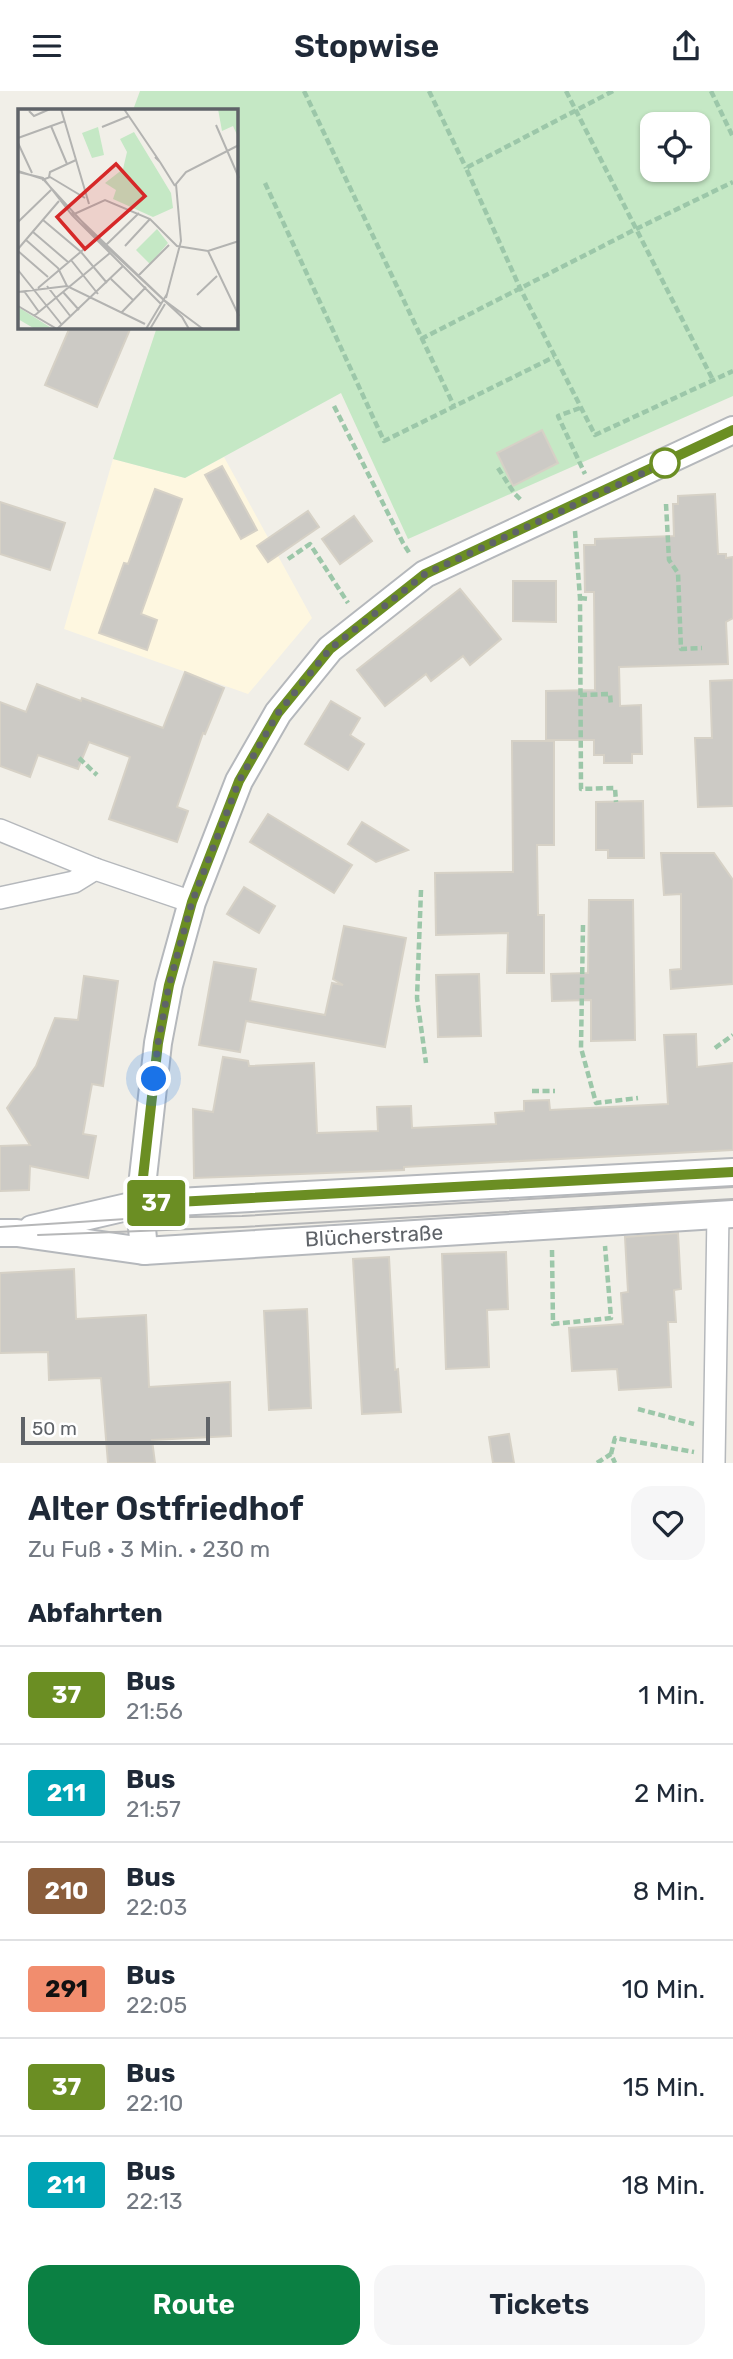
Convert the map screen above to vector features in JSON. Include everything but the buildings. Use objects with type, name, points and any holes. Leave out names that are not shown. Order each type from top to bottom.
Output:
[{"type":"street","points":[[144,1251],[140,1204],[158,1043],[169,985],[192,902],[239,781],[278,713],[330,649],[425,574],[733,431]]},
{"type":"street","points":[[0,830],[95,869],[192,902]]},
{"type":"street","points":[[0,898],[74,882],[95,869]]},
{"type":"street","name":"Blücherstraße","points":[[8,1233],[140,1204],[733,1172]]},
{"type":"street","points":[[714,1459],[726,1214]]},
{"type":"street","name":"Blücherstraße","points":[[8,1233],[144,1251],[726,1214]]},
{"type":"path","points":[[304,91],[454,406]]},
{"type":"path","points":[[429,91],[520,288],[595,435],[733,371]]},
{"type":"path","points":[[566,91],[713,380]]},
{"type":"path","points":[[466,168],[613,91]]},
{"type":"path","points":[[711,91],[733,137]]},
{"type":"path","points":[[265,183],[384,441],[554,357]]},
{"type":"path","points":[[421,339],[636,229],[733,183]]},
{"type":"path","points":[[334,406],[403,544],[425,574]]},
{"type":"path","points":[[580,408],[558,416],[584,501],[580,598],[580,789],[615,788],[616,802]]},
{"type":"path","points":[[498,468],[514,493],[542,520]]},
{"type":"path","points":[[666,503],[669,560],[678,573],[681,649],[702,648]]},
{"type":"path","points":[[288,559],[310,544],[361,624]]},
{"type":"path","points":[[580,598],[590,599]]},
{"type":"path","points":[[580,695],[610,694],[611,706]]},
{"type":"path","points":[[79,758],[97,775]]},
{"type":"path","points":[[421,890],[417,998],[426,1063]]},
{"type":"path","points":[[583,925],[581,1048],[596,1103],[638,1098]]},
{"type":"path","points":[[715,1048],[733,1035]]},
{"type":"path","points":[[532,1091],[555,1091]]},
{"type":"path","points":[[552,1225],[553,1324],[611,1318],[603,1221]]},
{"type":"path","points":[[638,1409],[715,1430]]},
{"type":"path","points":[[615,1463],[611,1454],[615,1438],[714,1459]]},
{"type":"path","points":[[597,1463],[611,1454]]},
{"type":"shaded area","points":[[224,457],[312,618],[248,694],[64,629],[113,459],[185,478]]},
{"type":"green space","points":[[140,91],[733,91],[733,396],[408,539],[341,393],[185,478],[113,459],[156,329],[238,329],[238,109],[133,109]]},
{"type":"tram line","points":[[0,1227],[142,1218],[242,1216],[733,1187]]},
{"type":"tram line","points":[[38,1235],[243,1227],[733,1199]]},
{"type":"bus line","name":"37","points":[[733,430],[425,574],[330,649],[278,713],[239,781],[192,902],[169,985],[158,1043],[140,1204],[733,1172]]},
{"type":"route","points":[[154,1079],[169,985],[192,902],[239,781],[278,713],[330,649],[425,574],[665,463]]}]
